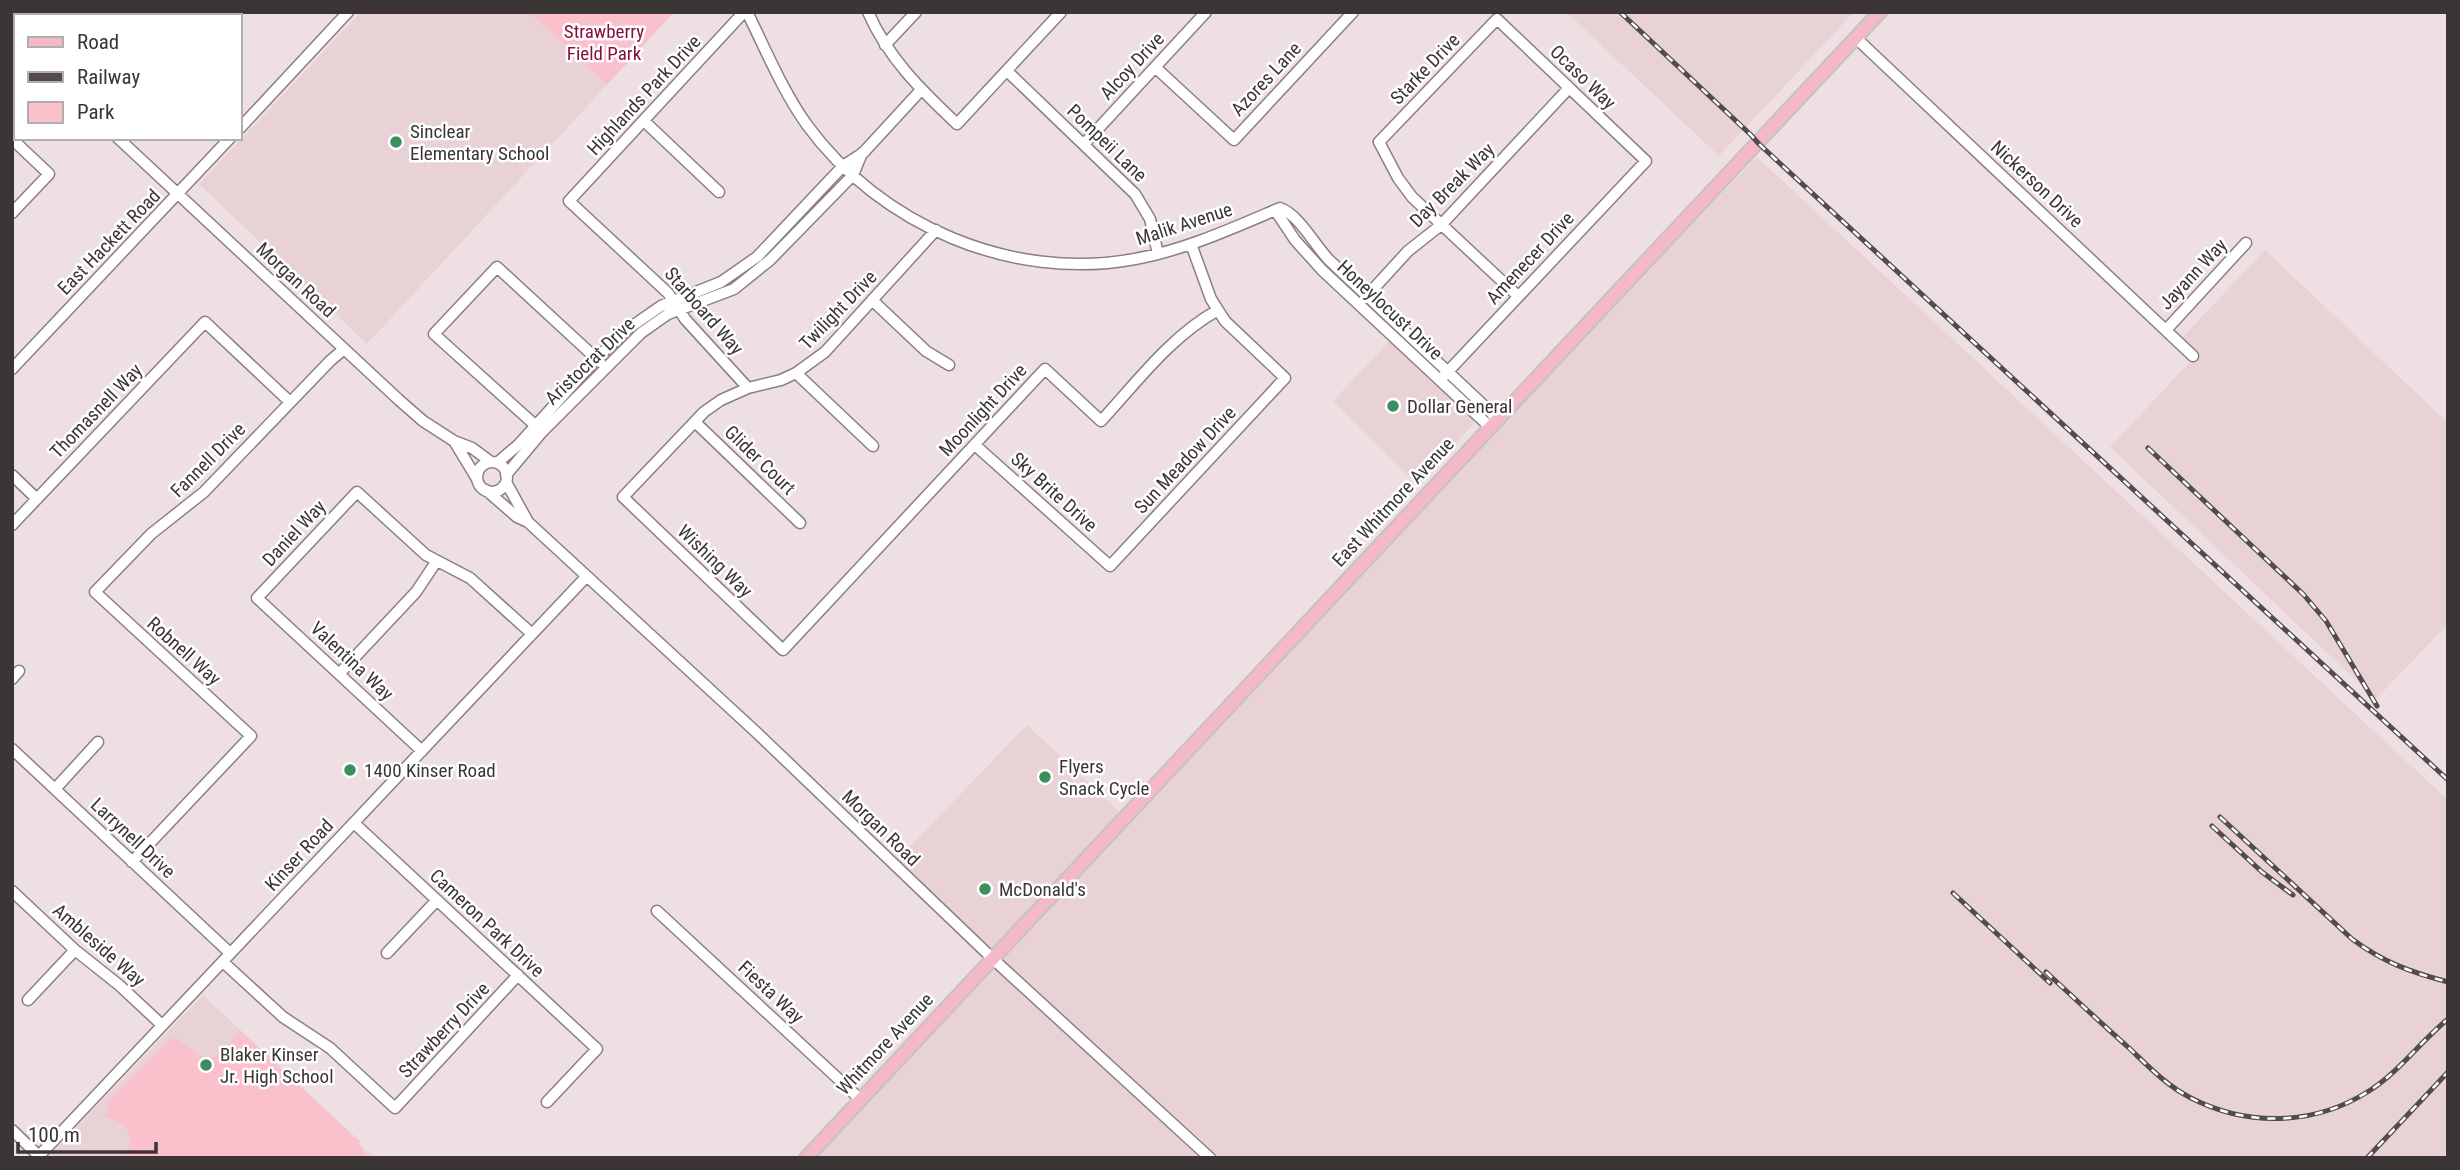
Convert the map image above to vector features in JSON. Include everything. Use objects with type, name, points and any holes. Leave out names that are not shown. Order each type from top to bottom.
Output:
[{"type":"main road","name":"East Whitmore Avenue","points":[[992,958],[1759,144],[1880,12]]},
{"type":"main road","name":"Whitmore Avenue","points":[[806,1158],[992,958]]},
{"type":"street","points":[[242,126],[348,12]]},
{"type":"street","name":"Highlands Park Drive","points":[[569,201],[745,12]]},
{"type":"street","name":"Malik Avenue","points":[[745,12],[794,106],[843,166],[892,206],[936,230],[992,253],[1048,263],[1105,263],[1158,254],[1191,244],[1278,209]]},
{"type":"street","points":[[868,12],[885,45],[907,76],[957,124],[1062,12]]},
{"type":"street","points":[[885,45],[916,12]]},
{"type":"street","name":"Alcoy Drive","points":[[1084,144],[1206,12]]},
{"type":"street","name":"Azores Lane","points":[[1156,66],[1234,140],[1353,12]]},
{"type":"street","name":"Ocaso Way","points":[[1497,19],[1646,161]]},
{"type":"street","name":"Starke Drive","points":[[1441,225],[1412,197],[1398,178],[1379,142],[1497,19]]},
{"type":"street","name":"Nickerson Drive","points":[[1856,38],[2193,356]]},
{"type":"street","name":"Pompeii Lane","points":[[1007,71],[1127,184],[1150,219],[1158,254]]},
{"type":"street","name":"Day Break Way","points":[[1359,304],[1408,251],[1441,225],[1569,88]]},
{"type":"street","name":"Aristocrat Drive","points":[[494,463],[518,445],[619,337],[646,316],[674,301],[721,282],[757,257],[843,166],[863,152],[921,90]]},
{"type":"street","points":[[644,121],[719,192]]},
{"type":"street","points":[[12,139],[49,174],[12,213]]},
{"type":"street","name":"Morgan Road","points":[[120,140],[415,414],[454,441],[472,448],[494,463]]},
{"type":"street","name":"East Hackett Road","points":[[12,369],[228,140]]},
{"type":"street","name":"Aristocrat Drive","points":[[506,478],[541,433],[641,333],[668,314],[734,289],[752,276],[853,175],[863,152]]},
{"type":"street","name":"Amenecer Drive","points":[[1440,380],[1646,161]]},
{"type":"street","name":"Starboard Way","points":[[569,201],[668,293],[680,311],[748,388]]},
{"type":"street","name":"Honeylocust Drive","points":[[1278,209],[1291,212],[1315,244],[1447,371],[1494,423]]},
{"type":"street","name":"Honeylocust Drive","points":[[1278,209],[1295,240],[1322,270],[1440,380],[1494,423]]},
{"type":"street","points":[[1441,225],[1518,296]]},
{"type":"street","name":"Twilight Drive","points":[[623,497],[695,422],[721,400],[748,388],[781,380],[796,373],[825,352],[936,230]]},
{"type":"street","name":"Jayann Way","points":[[2166,330],[2246,243]]},
{"type":"street","points":[[1191,244],[1205,286],[1218,310]]},
{"type":"street","points":[[535,425],[434,334],[497,267],[605,368]]},
{"type":"street","points":[[872,300],[926,351],[949,365]]},
{"type":"street","name":"Sun Meadow Drive","points":[[1111,566],[1285,378],[1232,329],[1218,310]]},
{"type":"street","name":"Moonlight Drive","points":[[783,650],[1045,369],[1101,421],[1179,337],[1196,322],[1218,310]]},
{"type":"street","name":"Thomasnell Way","points":[[12,525],[205,322],[290,402]]},
{"type":"street","name":"Fannell Drive","points":[[94,592],[151,534],[204,492],[344,349]]},
{"type":"street","points":[[796,373],[873,446]]},
{"type":"street","name":"Glider Court","points":[[695,422],[800,523]]},
{"type":"street","name":"Morgan Road","points":[[454,441],[478,480]]},
{"type":"street","name":"Sky Brite Drive","points":[[975,445],[1111,566]]},
{"type":"street","points":[[494,463],[504,468],[506,478],[500,489],[486,490],[478,480],[480,468],[494,463]]},
{"type":"street","points":[[12,475],[37,499]]},
{"type":"street","name":"Morgan Road","points":[[506,478],[528,522]]},
{"type":"street","name":"Morgan Road","points":[[486,490],[517,517],[528,522],[755,732],[992,958],[1210,1158]]},
{"type":"street","name":"Daniel Way","points":[[257,598],[357,492],[415,547],[436,562]]},
{"type":"street","name":"Wishing Way","points":[[623,497],[783,650]]},
{"type":"street","points":[[339,674],[416,592],[436,562],[481,586],[532,634]]},
{"type":"street","name":"Kinser Road","points":[[38,1157],[586,577]]},
{"type":"street","name":"Robnell Way","points":[[94,592],[251,736],[132,862]]},
{"type":"street","name":"Valentina Way","points":[[257,598],[422,751]]},
{"type":"street","points":[[55,789],[99,742]]},
{"type":"street","name":"Larrynell Drive","points":[[12,749],[132,862],[290,1023],[330,1048],[395,1108]]},
{"type":"street","name":"Cameron Park Drive","points":[[354,823],[597,1049],[547,1102]]},
{"type":"street","name":"Ambleside Way","points":[[12,891],[162,1026]]},
{"type":"street","points":[[387,953],[437,900]]},
{"type":"street","name":"Fiesta Way","points":[[657,911],[860,1099]]},
{"type":"street","points":[[27,1000],[75,950]]},
{"type":"street","name":"Strawberry Drive","points":[[395,1108],[518,975]]},
{"type":"street","points":[[12,1130],[38,1157]]},
{"type":"shaded area","name":"Sinclear Elementary School","points":[[361,12],[529,12],[607,85],[367,344],[199,184]]},
{"type":"shaded area","points":[[1566,12],[1854,12],[1719,156]]},
{"type":"shaded area","points":[[1757,157],[2448,800],[2448,1158],[803,1158],[1378,546]]},
{"type":"shaded area","points":[[2265,250],[2448,423],[2448,624],[2376,699],[2110,447],[2190,362],[2174,346]]},
{"type":"shaded area","points":[[1398,332],[1483,413],[1418,485],[1333,401]]},
{"type":"shaded area","points":[[1027,725],[1120,812],[992,948],[894,863]]},
{"type":"shaded area","name":"Blaker Kinser Jr. High School","points":[[203,995],[360,1141],[359,1144],[374,1158],[47,1158]]},
{"type":"green space","name":"Strawberry Field Park","points":[[529,12],[674,12],[607,85]]},
{"type":"green space","name":"Blaker Kinser Jr. High School","points":[[240,1031],[352,1135],[349,1135],[360,1141],[367,1158],[123,1158],[128,1150],[130,1136],[123,1125],[102,1117],[110,1109],[107,1104],[172,1037],[198,1055],[211,1058],[225,1051]]},
{"type":"railway","points":[[1620,12],[1759,144],[2448,780]]},
{"type":"railway","points":[[2148,448],[2303,594],[2326,621],[2377,706]]},
{"type":"railway","points":[[2220,817],[2352,939],[2397,965],[2448,982]]},
{"type":"railway","points":[[2212,826],[2262,872],[2293,895]]},
{"type":"railway","points":[[1953,893],[2050,983]]},
{"type":"railway","points":[[2046,972],[2174,1088],[2213,1107],[2258,1118],[2304,1116],[2348,1103],[2390,1075],[2448,1019]]},
{"type":"railway","points":[[2367,1158],[2448,1072]]},
{"type":"place","name":"Sinclear Elementary School","points":[[396,142]]},
{"type":"place","name":"Dollar General","points":[[1393,406]]},
{"type":"place","name":"1400 Kinser Road","points":[[350,770]]},
{"type":"place","name":"Flyers Snack Cycle","points":[[1045,777]]},
{"type":"place","name":"McDonald's","points":[[985,889]]},
{"type":"place","name":"Blaker Kinser Jr. High School","points":[[206,1065]]}]
